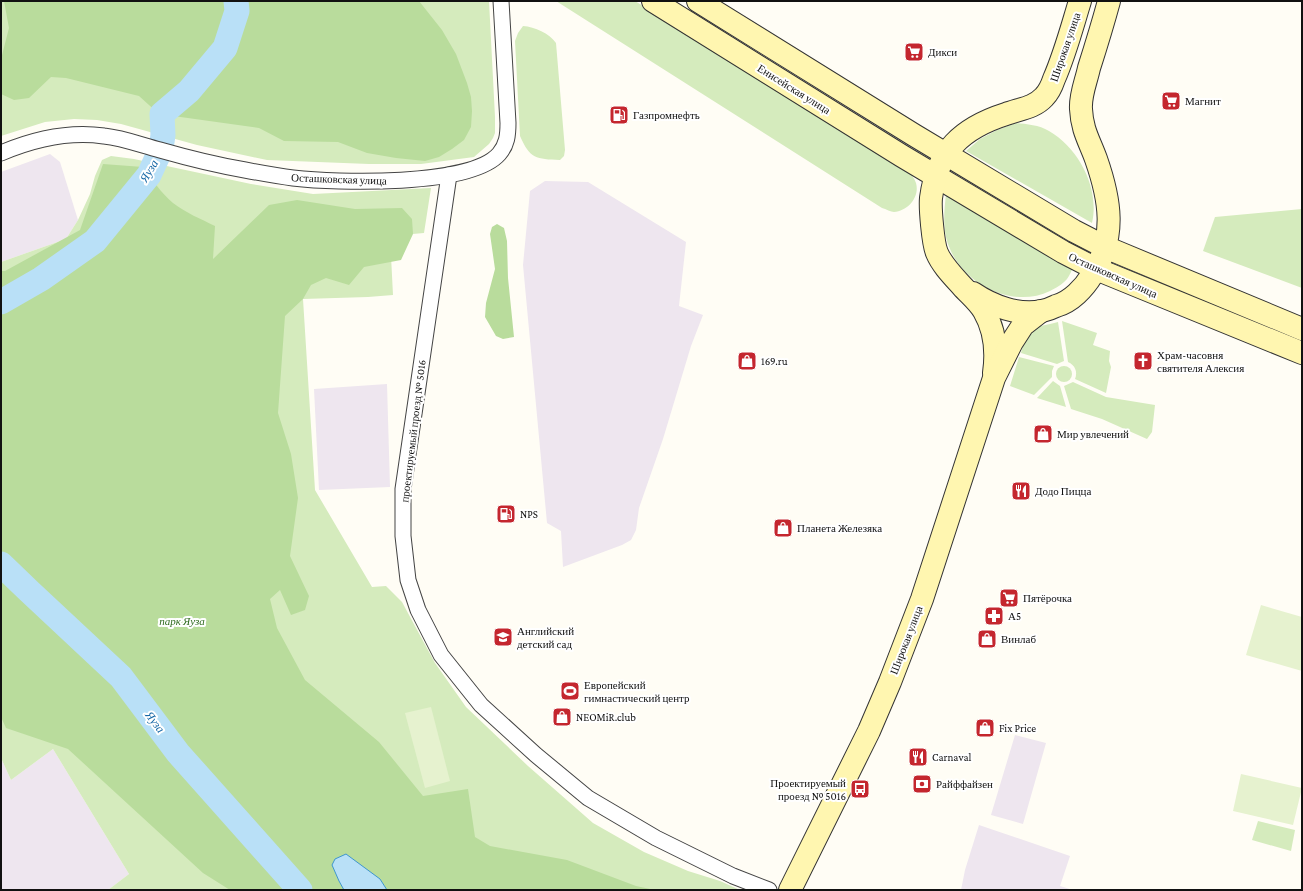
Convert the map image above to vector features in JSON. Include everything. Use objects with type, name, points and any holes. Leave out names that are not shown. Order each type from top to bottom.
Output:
[{"type":"main road","name":"Енисейская улица","points":[[654,1],[891,150],[936,175]]},
{"type":"main road","points":[[698,1],[945,154]]},
{"type":"main road","name":"Широкая улица","points":[[960,285],[936,252],[932,225],[931,200],[936,175],[945,154],[964,134],[985,122],[1038,103],[1045,96],[1062,62],[1080,1]]},
{"type":"main road","points":[[960,285],[979,298],[999,307],[1019,312],[1041,311],[1063,304],[1086,285],[1096,269],[1105,246],[1109,228],[1108,203],[1095,157],[1084,131],[1080,109],[1082,91],[1109,1]]},
{"type":"main road","name":"Осташковская улица","points":[[945,154],[1074,232],[1302,329]]},
{"type":"main road","name":"Осташковская улица","points":[[936,175],[1063,252],[1096,269],[1302,353]]},
{"type":"main road","points":[[960,285],[984,311],[993,332],[996,359],[994,378]]},
{"type":"main road","points":[[994,378],[1012,342],[1023,325],[1041,311]]},
{"type":"main road","name":"Широкая улица","points":[[790,890],[869,731],[890,682],[927,584],[994,378]]},
{"type":"street","name":"Осташковская улица","points":[[1,153],[25,143],[57,136],[82,134],[120,139],[197,160],[258,173],[293,178],[316,180],[393,181],[449,175],[470,170],[488,163],[499,154],[508,137],[503,3]]},
{"type":"street","name":"проектируемый проезд № 5016","points":[[449,175],[403,489],[403,536],[407,572],[408,580],[418,610],[441,655],[481,705],[536,755],[588,798],[656,838],[733,876],[769,890]]},
{"type":"shaded area","points":[[50,154],[60,162],[78,220],[66,239],[1,262],[1,172]]},
{"type":"shaded area","points":[[545,181],[588,182],[686,242],[679,306],[703,315],[691,346],[663,439],[639,508],[636,530],[631,540],[622,545],[563,567],[561,531],[547,523],[523,265],[530,191]]},
{"type":"shaded area","points":[[387,384],[390,487],[319,490],[314,389]]},
{"type":"shaded area","points":[[1015,735],[1046,743],[1023,824],[991,815]]},
{"type":"shaded area","points":[[53,749],[129,874],[108,890],[1,890],[1,758],[11,780]]},
{"type":"shaded area","points":[[979,825],[1070,856],[1060,886],[1073,890],[961,890],[965,870]]},
{"type":"green space","points":[[1,1],[489,1],[495,133],[489,144],[474,157],[421,164],[369,164],[267,160],[197,145],[121,124],[97,120],[74,119],[45,122],[1,136]]},
{"type":"green space","points":[[4,1],[419,1],[442,30],[456,54],[471,97],[471,127],[464,140],[452,149],[439,157],[425,161],[367,153],[338,142],[284,141],[259,128],[159,114],[139,96],[66,78],[51,77],[29,98],[14,100],[1,94],[1,59],[9,28]]},
{"type":"green space","points":[[556,1],[635,1],[897,163],[915,180],[917,188],[912,202],[904,209],[899,211],[893,212],[882,208]]},
{"type":"green space","points":[[523,26],[541,31],[550,36],[556,43],[565,150],[564,156],[560,160],[545,159],[535,156],[527,149],[520,136],[515,41]]},
{"type":"green space","points":[[1016,123],[1029,124],[1045,129],[1060,138],[1070,148],[1085,171],[1090,183],[1094,210],[1092,223],[966,151],[980,139],[997,130]]},
{"type":"green space","name":"парк Яуза","points":[[111,156],[134,159],[251,184],[313,194],[431,188],[424,233],[390,236],[393,295],[303,299],[315,490],[372,587],[386,586],[402,602],[435,663],[466,707],[528,766],[593,823],[644,852],[688,871],[720,881],[740,890],[108,890],[129,874],[53,749],[11,780],[1,758],[1,262],[66,239],[78,220],[90,194],[95,176],[102,160]]},
{"type":"green space","name":"парк Яуза","points":[[103,164],[143,167],[173,203],[188,213],[215,226],[213,259],[269,205],[297,200],[355,209],[402,208],[412,219],[413,234],[401,260],[364,267],[349,285],[326,278],[311,285],[303,299],[285,316],[278,413],[291,454],[298,498],[290,556],[309,596],[305,610],[291,615],[280,590],[270,599],[277,628],[305,680],[379,742],[423,796],[468,789],[475,837],[490,846],[567,860],[636,886],[655,890],[387,890],[380,879],[339,881],[344,890],[230,890],[203,873],[68,749],[6,728],[1,717],[1,271],[5,271],[80,230]]},
{"type":"green space","points":[[946,194],[1073,268],[1067,279],[1050,291],[1036,296],[1021,297],[1006,295],[978,283],[957,262],[947,242],[944,222]]},
{"type":"green space","points":[[1302,209],[1302,288],[1203,251],[1215,217]]},
{"type":"green space","points":[[497,224],[504,228],[507,241],[508,278],[514,337],[503,339],[496,336],[485,317],[486,303],[495,269],[490,234],[492,227]]},
{"type":"green space","points":[[1062,321],[1097,333],[1093,345],[1110,351],[1109,361],[1111,367],[1106,393],[1075,379],[1075,369],[1068,362]]},
{"type":"green space","points":[[1058,322],[1064,361],[1057,364],[1021,353],[1026,337],[1032,330]]},
{"type":"green space","points":[[1019,357],[1054,366],[1052,377],[1034,395],[1010,386]]},
{"type":"green space","points":[[1064,366],[1071,371],[1072,374],[1067,381],[1064,382],[1057,377],[1056,374],[1061,367]]},
{"type":"green space","points":[[1053,381],[1060,386],[1066,407],[1037,398]]},
{"type":"green space","points":[[1073,382],[1106,397],[1155,405],[1152,432],[1147,439],[1102,419],[1071,409],[1064,386]]},
{"type":"green space","points":[[1261,605],[1302,617],[1302,671],[1246,655]]},
{"type":"green space","points":[[431,707],[450,781],[425,788],[405,713]]},
{"type":"green space","points":[[1241,774],[1302,788],[1293,825],[1233,811]]},
{"type":"green space","points":[[1258,821],[1295,830],[1291,851],[1252,840]]},
{"type":"water","points":[[346,854],[380,879],[387,890],[344,890],[332,865],[335,859]]},
{"type":"waterway","name":"Яуза","points":[[1,302],[41,279],[95,241],[149,175],[161,149],[163,135],[162,114],[189,91],[225,48],[237,11],[236,1]]},
{"type":"waterway","name":"Яуза","points":[[1,564],[121,677],[178,753],[300,890]]},
{"type":"place","name":"Дикси","points":[[914,52]]},
{"type":"place","name":"Магнит","points":[[1171,101]]},
{"type":"place","name":"Газпромнефть","points":[[619,115]]},
{"type":"place","name":"169.ru","points":[[747,361]]},
{"type":"place","name":"Храм-часовня святителя Алексия","points":[[1143,361]]},
{"type":"place","name":"Мир увлечений","points":[[1043,434]]},
{"type":"place","name":"Додо Пицца","points":[[1021,491]]},
{"type":"place","name":"NPS","points":[[506,514]]},
{"type":"place","name":"Планета Железяка","points":[[783,528]]},
{"type":"place","name":"Пятёрочка","points":[[1009,598]]},
{"type":"place","name":"А5","points":[[994,616]]},
{"type":"place","name":"Английский детский сад","points":[[503,637]]},
{"type":"place","name":"Винлаб","points":[[987,639]]},
{"type":"place","name":"Европейский гимнастический центр","points":[[570,691]]},
{"type":"place","name":"NEOMiR.club","points":[[562,717]]},
{"type":"place","name":"Fix Price","points":[[985,728]]},
{"type":"place","name":"Carnaval","points":[[918,757]]},
{"type":"place","name":"Райффайзен","points":[[922,784]]},
{"type":"place","name":"Проектируемый проезд № 5016","points":[[860,789]]}]
